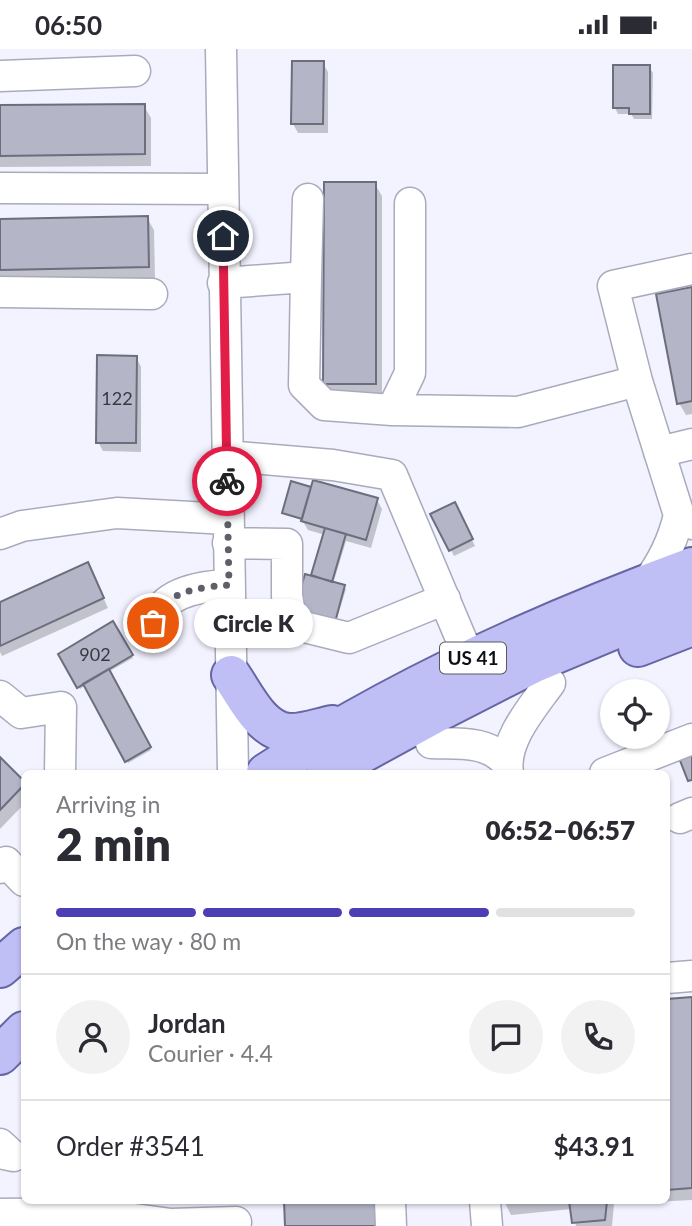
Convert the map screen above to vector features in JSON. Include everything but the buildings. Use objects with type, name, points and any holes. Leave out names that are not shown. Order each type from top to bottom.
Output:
[{"type":"main road","name":"US 41","points":[[271,770],[355,720],[470,660],[559,618],[692,567]]},
{"type":"main road","points":[[331,770],[532,664],[692,597]]},
{"type":"main road","name":"US 41","points":[[384,770],[431,743],[550,683],[692,627]]},
{"type":"main road","points":[[231,675],[261,718],[279,731],[301,732],[355,720]]},
{"type":"main road","points":[[0,968],[21,950]]},
{"type":"main road","points":[[0,1055],[21,1034]]},
{"type":"street","points":[[221,49],[233,770]]},
{"type":"street","points":[[0,76],[135,71]]},
{"type":"street","points":[[0,188],[223,189]]},
{"type":"street","points":[[308,199],[304,385],[324,405],[392,410],[518,412],[636,381]]},
{"type":"street","points":[[392,410],[410,373],[410,203]]},
{"type":"street","points":[[646,584],[686,520],[659,452],[636,381],[613,286],[692,269]]},
{"type":"street","points":[[223,283],[306,277]]},
{"type":"street","points":[[0,292],[152,294]]},
{"type":"street","points":[[659,452],[692,444]]},
{"type":"street","points":[[226,456],[333,465],[392,475],[470,660]]},
{"type":"street","points":[[0,534],[22,526],[117,513],[228,531],[287,544],[287,596],[292,624],[349,638],[445,600]]},
{"type":"street","points":[[153,623],[161,606],[172,599],[201,586],[229,585]]},
{"type":"street","points":[[507,768],[521,725],[550,683]]},
{"type":"street","points":[[0,696],[21,713],[61,708],[60,770]]},
{"type":"street","points":[[614,770],[692,739]]},
{"type":"street","points":[[431,743],[488,747],[499,753],[507,768]]},
{"type":"street","points":[[670,978],[692,976]]},
{"type":"street","points":[[390,1204],[391,1226]]},
{"type":"street","points":[[485,1204],[486,1226]]},
{"type":"street","points":[[0,1215],[91,1213],[171,1224],[236,1216]]},
{"type":"way so far","points":[[153,623],[161,606],[172,599],[201,586],[229,585],[227,481]]},
{"type":"place","name":"Circle K","points":[[153,623]]},
{"type":"route","points":[[223,236],[227,481]]}]
